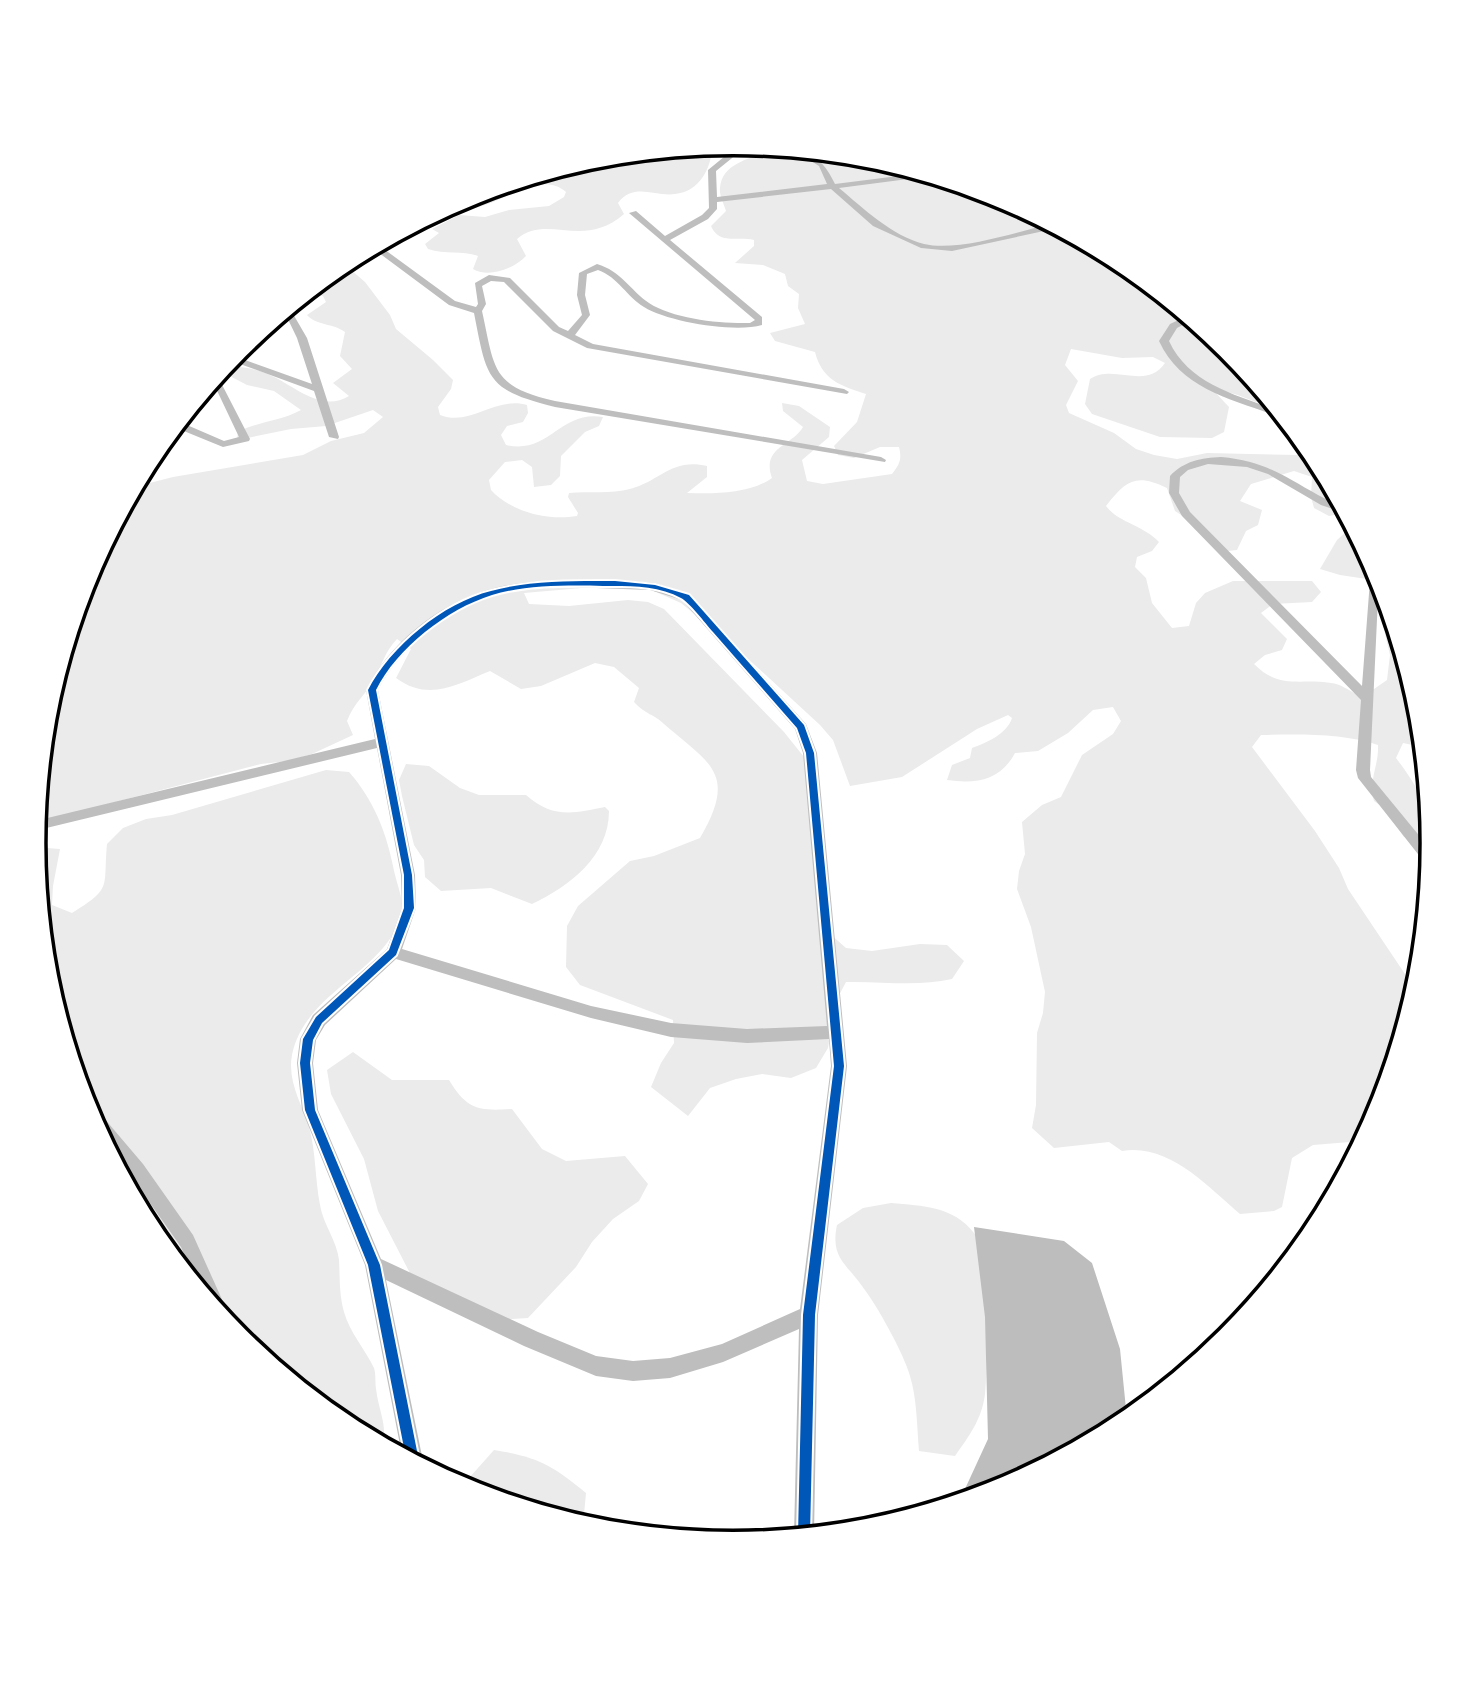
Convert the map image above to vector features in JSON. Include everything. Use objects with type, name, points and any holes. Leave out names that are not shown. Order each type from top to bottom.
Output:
[{"type":"street","points":[[666,239],[709,214],[714,200],[712,170],[730,156]]},
{"type":"street","points":[[818,162],[822,164],[832,186],[876,223],[921,246],[952,249],[1040,229]]},
{"type":"street","points":[[714,200],[904,178]]},
{"type":"street","points":[[569,336],[586,315],[581,295],[583,274],[597,267],[609,271],[642,301],[664,313],[717,323],[749,327],[758,325],[759,319],[633,213]]},
{"type":"street","points":[[383,252],[452,303],[478,311]]},
{"type":"street","points":[[844,392],[603,349],[556,329],[507,279],[484,279],[478,285],[482,304],[478,311],[491,375],[507,389],[555,404],[881,460]]},
{"type":"street","points":[[291,317],[302,338],[334,437]]},
{"type":"street","points":[[1180,322],[1164,341],[1167,353],[1181,370],[1215,389],[1264,408]]},
{"type":"street","points":[[242,362],[317,389]]},
{"type":"street","points":[[185,428],[223,444],[245,439],[220,386]]},
{"type":"street","points":[[1330,505],[1269,471],[1237,463],[1199,462],[1175,476],[1174,493],[1186,514],[1367,699]]},
{"type":"street","points":[[411,1449],[374,1265],[310,1110],[305,1063],[308,1039],[319,1020],[393,952],[409,908],[408,875],[372,698],[376,680],[387,665],[428,628],[472,600],[510,588],[618,584],[649,586],[686,597],[806,736],[810,753],[839,1066],[809,1315],[804,1526]]},
{"type":"street","points":[[1373,597],[1363,770],[1365,778],[1420,846]]},
{"type":"street","points":[[46,823],[382,742]]},
{"type":"street","points":[[393,952],[591,1012],[671,1030],[747,1036],[837,1032]]},
{"type":"street","points":[[114,1143],[187,1241],[206,1284]]},
{"type":"street","points":[[374,1265],[531,1339],[596,1366],[633,1371],[670,1368],[723,1353],[809,1315]]},
{"type":"shaded area","points":[[711,156],[707,170],[691,189],[675,194],[631,193],[618,203],[624,214],[609,224],[580,231],[541,229],[529,232],[517,239],[526,256],[501,271],[479,272],[473,269],[478,256],[434,251],[428,249],[425,244],[439,233],[432,229],[459,215],[485,217],[509,210],[549,206],[564,197],[566,192],[546,184],[535,185],[598,169]]},
{"type":"shaded area","points":[[752,156],[777,157],[867,169],[910,179],[995,208],[1076,248],[1151,298],[1185,326],[1260,403],[1230,393],[1214,391],[1229,407],[1224,432],[1212,438],[1160,437],[1092,414],[1085,404],[1090,379],[1109,374],[1149,375],[1165,363],[1153,357],[1122,358],[1071,349],[1065,365],[1078,381],[1066,405],[1069,413],[1114,433],[1136,449],[1154,455],[1177,459],[1207,453],[1299,454],[1335,515],[1329,516],[1314,508],[1311,497],[1312,477],[1294,471],[1251,484],[1240,501],[1262,510],[1258,525],[1246,531],[1237,550],[1218,552],[1189,520],[1175,511],[1167,488],[1156,483],[1139,480],[1132,482],[1120,490],[1106,506],[1111,512],[1159,542],[1152,551],[1137,557],[1135,567],[1146,578],[1152,603],[1172,628],[1189,626],[1196,603],[1205,593],[1233,581],[1312,581],[1321,592],[1312,602],[1273,604],[1261,613],[1287,639],[1282,650],[1265,655],[1254,664],[1263,672],[1281,680],[1334,684],[1356,694],[1374,689],[1387,680],[1390,655],[1381,617],[1396,665],[1413,745],[1403,743],[1396,758],[1417,790],[1420,839],[1404,837],[1384,808],[1374,801],[1372,786],[1378,745],[1336,736],[1261,735],[1252,747],[1315,831],[1339,868],[1348,889],[1406,976],[1383,1064],[1351,1142],[1313,1145],[1292,1158],[1282,1207],[1274,1211],[1240,1214],[1201,1180],[1171,1160],[1139,1150],[1122,1151],[1109,1142],[1054,1148],[1032,1128],[1036,1105],[1037,1033],[1045,992],[1031,927],[1017,889],[1025,854],[1022,822],[1042,805],[1061,797],[1082,755],[1113,734],[1121,721],[1113,707],[1093,710],[1068,733],[1038,751],[1015,753],[1002,770],[977,781],[947,780],[952,765],[970,758],[972,748],[989,741],[1006,729],[1012,718],[1008,715],[977,729],[902,777],[850,786],[833,740],[820,725],[744,655],[681,603],[647,588],[582,588],[524,593],[529,604],[569,606],[628,600],[648,602],[664,609],[784,732],[808,762],[829,933],[846,948],[872,951],[920,944],[947,945],[964,961],[952,979],[913,983],[846,982],[835,1003],[828,1048],[816,1068],[791,1078],[762,1074],[710,1088],[688,1116],[651,1087],[661,1063],[674,1043],[673,1020],[580,985],[566,967],[567,926],[578,906],[630,861],[654,856],[700,838],[717,798],[714,772],[706,761],[634,702],[639,688],[614,667],[595,663],[541,686],[521,689],[490,671],[443,689],[420,689],[396,678],[411,649],[397,639],[372,684],[350,714],[347,721],[353,735],[312,754],[288,761],[261,764],[47,820],[51,753],[69,665],[98,580],[116,539],[147,484],[303,455],[331,441],[364,433],[383,417],[373,410],[326,426],[291,429],[237,440],[238,432],[301,410],[274,391],[247,385],[229,376],[238,367],[264,373],[318,400],[339,400],[349,396],[333,383],[352,369],[340,356],[345,332],[315,321],[307,315],[326,302],[323,296],[318,295],[352,271],[365,282],[390,315],[396,329],[453,380],[451,389],[438,407],[440,415],[462,417],[504,404],[527,405],[528,413],[523,422],[507,426],[501,435],[506,445],[521,446],[544,439],[576,420],[603,417],[599,426],[585,432],[561,456],[560,476],[551,485],[534,487],[532,467],[522,460],[505,462],[489,480],[491,490],[499,498],[519,509],[542,516],[577,516],[578,513],[568,497],[569,493],[630,489],[684,465],[707,466],[707,477],[687,493],[731,492],[763,483],[772,478],[770,468],[774,453],[803,427],[783,411],[782,403],[799,406],[830,427],[829,437],[802,460],[807,481],[823,484],[892,474],[900,461],[899,447],[880,447],[854,458],[838,455],[834,446],[857,422],[866,394],[834,380],[822,369],[815,352],[775,341],[770,333],[805,324],[798,308],[799,294],[788,286],[785,274],[763,265],[735,263],[754,246],[754,240],[724,238],[714,232],[711,226],[726,211],[720,191],[722,179],[731,167]]},
{"type":"shaded area","points":[[521,189],[482,206],[465,210]]},
{"type":"shaded area","points":[[1345,533],[1367,579],[1320,569],[1337,540]]},
{"type":"shaded area","points":[[406,764],[429,766],[460,788],[479,795],[526,795],[545,808],[563,812],[605,807],[609,811],[602,842],[585,868],[573,879],[532,904],[491,888],[441,891],[425,877],[424,860],[414,845],[399,780]]},
{"type":"shaded area","points":[[326,770],[349,772],[372,804],[387,840],[400,892],[402,918],[380,951],[308,1019],[298,1036],[291,1065],[293,1083],[311,1136],[322,1212],[338,1253],[344,1312],[375,1370],[384,1435],[314,1388],[280,1360],[216,1296],[187,1261],[161,1225],[116,1147],[82,1064],[69,1021],[51,933],[46,848],[60,849],[52,905],[72,913],[100,892],[105,879],[107,844],[123,828],[146,819],[172,815]]},
{"type":"shaded area","points":[[353,1052],[392,1080],[449,1080],[468,1103],[482,1109],[512,1109],[542,1149],[566,1161],[625,1156],[648,1184],[639,1201],[613,1219],[592,1242],[576,1267],[528,1318],[496,1320],[414,1281],[378,1211],[364,1159],[331,1094],[327,1070]]},
{"type":"shaded area","points":[[891,1203],[947,1212],[966,1224],[978,1243],[986,1310],[985,1394],[978,1419],[955,1456],[919,1451],[914,1394],[907,1367],[882,1317],[838,1253],[835,1236],[837,1225],[863,1208]]},
{"type":"shaded area","points":[[974,1227],[1064,1241],[1092,1263],[1120,1349],[1126,1406],[1076,1438],[1036,1459],[965,1490],[988,1439],[985,1317]]},
{"type":"shaded area","points":[[494,1450],[533,1459],[563,1475],[586,1493],[584,1514],[512,1494],[469,1478]]},
{"type":"cycle path","points":[[411,1449],[374,1265],[310,1110],[305,1063],[308,1039],[319,1020],[393,952],[409,908],[408,875],[372,690],[391,660],[422,631],[457,608],[490,593],[524,587],[569,584],[634,584],[655,587],[686,597],[801,727],[810,753],[839,1066],[809,1315],[804,1526]]}]
